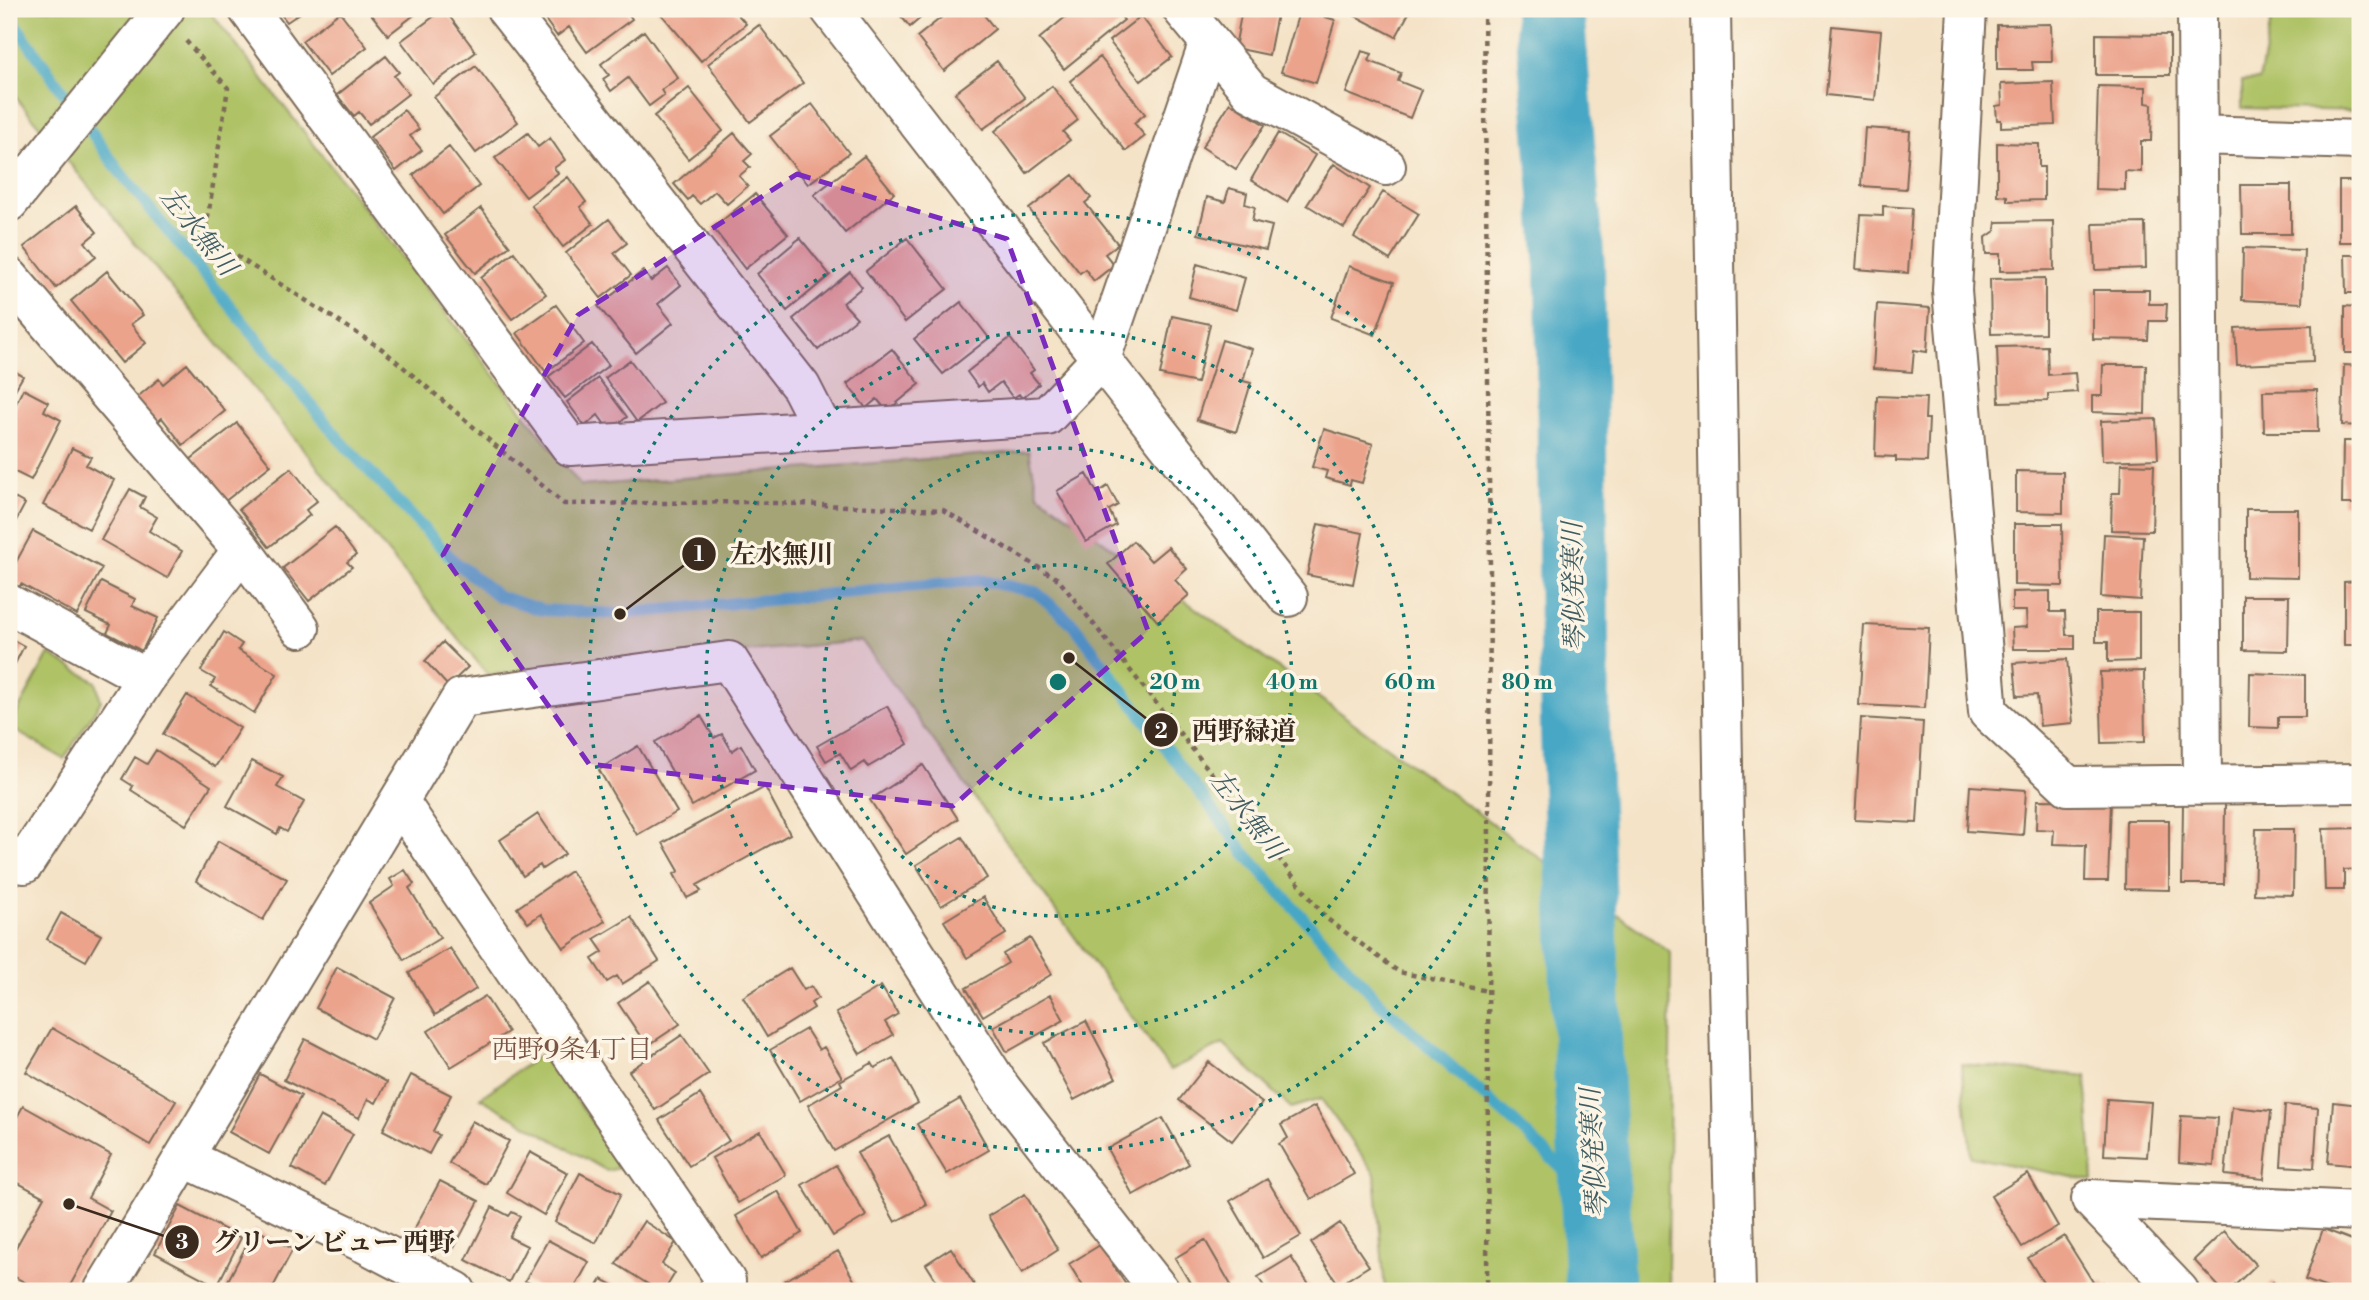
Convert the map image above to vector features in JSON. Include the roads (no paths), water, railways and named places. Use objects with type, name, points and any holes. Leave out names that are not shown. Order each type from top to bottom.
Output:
[{"type":"street","points":[[248,9],[570,446],[1047,416],[1101,359],[1209,42]]},
{"type":"street","points":[[506,9],[801,387],[823,430]]},
{"type":"street","points":[[830,9],[1289,597]]},
{"type":"street","points":[[1182,9],[1251,92],[1385,166]]},
{"type":"street","points":[[1711,9],[1724,828],[1736,1291]]},
{"type":"street","points":[[1967,9],[1952,290],[1988,712],[2068,786],[2360,783]]},
{"type":"street","points":[[2197,9],[2202,785]]},
{"type":"street","points":[[9,202],[93,97],[173,22]]},
{"type":"street","points":[[2198,135],[2360,140]]},
{"type":"street","points":[[9,278],[242,550],[300,628]]},
{"type":"street","points":[[9,856],[24,864],[146,678],[242,550]]},
{"type":"street","points":[[9,604],[146,678]]},
{"type":"street","points":[[103,1291],[461,698],[729,661],[1001,1088],[1160,1291]]},
{"type":"street","points":[[399,801],[726,1281],[718,1291]]},
{"type":"street","points":[[185,1158],[364,1243],[456,1291]]},
{"type":"street","points":[[2179,1291],[2091,1199],[2360,1211]]},
{"type":"waterway","name":"琴似発寒川","points":[[1549,9],[1570,266],[1575,732],[1600,1291]]},
{"type":"waterway","name":"左水無川","points":[[9,11],[17,27],[119,171],[340,440],[454,561],[498,596],[542,610],[620,614],[979,580],[1036,592],[1074,625],[1244,852],[1380,1003],[1516,1124],[1595,1201]]},
{"type":"place","name":"左水無川","points":[[620,614]]},
{"type":"place","name":"西野緑道","points":[[1069,658]]},
{"type":"place","name":"グリーン ビュー 西野","points":[[69,1204]]},
{"type":"district","name":"西野9条4丁目","points":[[572,1050]]}]
